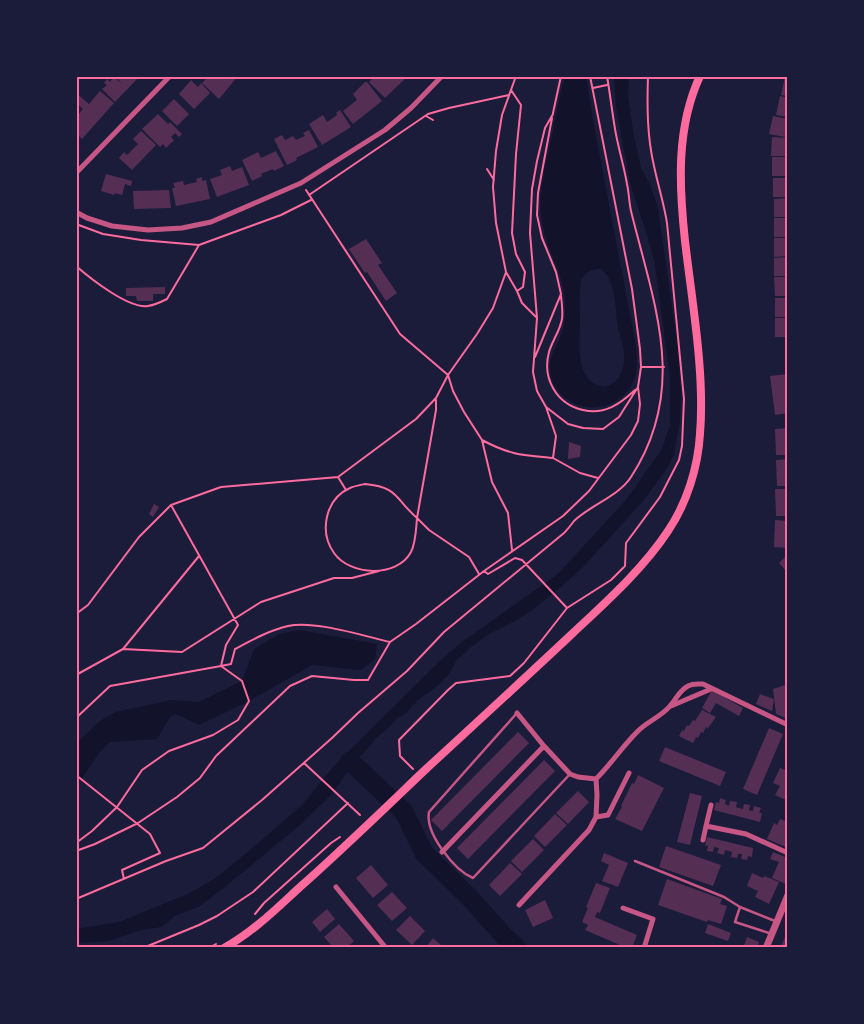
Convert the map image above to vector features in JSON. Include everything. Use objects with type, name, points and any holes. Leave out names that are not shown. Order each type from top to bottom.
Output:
[{"type":"main road","points":[[224,948],[250,931],[274,911],[607,601],[660,543],[669,530],[684,500],[698,451],[701,417],[697,354],[682,210],[681,172],[685,122],[700,76]]},
{"type":"street","points":[[76,173],[170,76]]},
{"type":"street","points":[[76,212],[87,218],[112,226],[148,230],[182,228],[211,222],[301,184],[384,130],[411,108],[442,76]]},
{"type":"street","points":[[670,707],[688,686],[703,684],[788,726]]},
{"type":"street","points":[[519,905],[589,830],[596,817],[596,779],[638,731],[670,707],[712,689]]},
{"type":"street","points":[[517,713],[570,774],[596,779]]},
{"type":"street","points":[[442,852],[544,746]]},
{"type":"street","points":[[596,817],[608,815],[629,773]]},
{"type":"street","points":[[703,840],[711,805]]},
{"type":"street","points":[[706,826],[746,834],[788,853]]},
{"type":"street","points":[[336,887],[386,948]]},
{"type":"street","points":[[766,948],[788,895]]},
{"type":"street","points":[[623,908],[653,919],[644,948]]},
{"type":"lane","points":[[517,713],[429,812],[428,819],[442,852],[464,874],[473,878],[570,774]]},
{"type":"lane","points":[[635,861],[724,898],[740,907],[777,921]]},
{"type":"lane","points":[[740,907],[735,922],[772,934]]},
{"type":"lane","points":[[692,948],[697,948]]},
{"type":"path","points":[[516,76],[502,115],[496,151],[494,180],[496,223],[506,272],[518,291],[522,303],[537,318]]},
{"type":"path","points":[[561,76],[538,193],[537,215],[542,238],[556,272],[561,294],[562,320],[547,362],[548,378],[553,391],[565,402],[576,409],[595,411],[602,411],[621,404],[638,387]]},
{"type":"path","points":[[76,851],[138,823],[177,798],[200,778],[216,756],[290,686],[312,676],[368,680],[390,642],[479,574],[563,516],[589,491],[631,435],[640,404],[638,387],[640,349],[632,290],[590,76]]},
{"type":"path","points":[[76,899],[166,861],[203,848],[262,800],[407,671],[444,632],[564,533],[575,520],[630,480],[653,435],[663,388],[664,367],[659,327],[630,208],[607,76]]},
{"type":"path","points":[[412,768],[400,756],[399,740],[448,690],[456,683],[510,676],[525,664],[567,608],[611,580],[625,566],[626,543],[660,496],[679,460],[682,446],[684,400],[667,223],[664,204],[653,165],[647,121],[648,76]]},
{"type":"path","points":[[593,88],[608,85]]},
{"type":"path","points":[[511,90],[522,105],[516,154],[512,233],[516,254],[525,272],[523,287],[518,291]]},
{"type":"path","points":[[309,195],[426,116],[449,108],[509,95]]},
{"type":"path","points":[[553,114],[545,128],[539,152],[531,202],[530,233],[537,318],[533,372],[537,391],[546,407],[556,436],[553,458]]},
{"type":"path","points":[[426,116],[433,120]]},
{"type":"path","points":[[487,169],[494,180]]},
{"type":"path","points":[[301,184],[400,334],[448,375],[453,391],[482,440],[492,482],[508,513],[512,550]]},
{"type":"path","points":[[76,224],[103,234],[141,240],[199,245],[281,215],[311,200]]},
{"type":"path","points":[[76,266],[97,283],[128,301],[147,306],[167,300],[199,245]]},
{"type":"path","points":[[76,614],[88,605],[139,536],[171,505],[221,487],[338,476],[416,419],[436,398],[448,375],[493,308],[506,272]]},
{"type":"path","points":[[533,360],[561,294]]},
{"type":"path","points":[[640,367],[664,367]]},
{"type":"path","points":[[546,407],[568,424],[583,428],[603,428],[620,417],[638,387]]},
{"type":"path","points":[[123,649],[182,652],[261,602],[334,578],[352,578],[398,566],[410,553],[416,536],[436,410],[436,398]]},
{"type":"path","points":[[482,440],[500,450],[515,454],[553,458],[580,473],[599,478]]},
{"type":"path","points":[[338,476],[346,490]]},
{"type":"path","points":[[383,570],[357,568],[345,563],[334,553],[325,533],[327,512],[337,496],[346,490],[365,484],[380,485],[390,490],[401,500],[407,510],[429,530],[469,557],[479,574]]},
{"type":"path","points":[[171,505],[238,625],[226,644],[221,666]]},
{"type":"path","points":[[76,675],[123,649],[199,556]]},
{"type":"path","points":[[484,571],[488,574],[510,560],[515,558],[522,560],[567,608]]},
{"type":"path","points":[[76,718],[110,686],[231,664],[236,649],[256,638],[289,626],[331,628],[390,642]]},
{"type":"path","points":[[76,843],[92,831],[117,807],[142,770],[169,751],[213,735],[238,720],[249,701],[242,681],[221,666]]},
{"type":"path","points":[[304,763],[314,770],[360,814]]},
{"type":"path","points":[[76,775],[150,834],[160,853],[122,870],[124,879]]},
{"type":"path","points":[[144,948],[198,926],[253,892],[348,803]]},
{"type":"path","points":[[264,903],[331,843],[347,833]]},
{"type":"shaded area","points":[[565,76],[586,76],[636,346],[636,372],[631,386],[615,402],[604,406],[582,406],[571,402],[562,395],[551,377],[550,362],[563,329],[565,302],[562,281],[544,232],[541,211],[541,189]],"holes":[[[601,269],[606,274],[613,288],[624,360],[623,369],[618,379],[613,384],[604,387],[594,383],[583,370],[580,352],[580,296],[581,280],[585,274],[592,270]]]},
{"type":"shaded area","points":[[614,76],[629,76],[628,96],[634,137],[641,168],[650,184],[658,208],[678,349],[681,394],[680,420],[674,454],[668,467],[643,501],[584,566],[532,610],[489,634],[471,647],[456,661],[449,674],[436,687],[419,699],[405,714],[397,718],[376,738],[348,771],[331,795],[301,824],[226,886],[200,906],[175,916],[161,927],[137,931],[109,941],[76,943],[76,929],[119,922],[188,894],[216,878],[249,851],[302,805],[334,766],[440,661],[462,642],[558,574],[626,500],[662,449],[670,425],[670,378],[655,264],[630,183],[616,106]]},
{"type":"shaded area","points":[[299,630],[377,644],[375,659],[361,670],[312,665],[249,701],[199,725],[176,714],[170,717],[157,739],[110,742],[99,753],[76,787],[76,744],[100,721],[116,712],[172,700],[199,702],[242,681],[254,649],[279,634]]},
{"type":"building","points":[[115,76],[137,76],[138,78],[115,102],[102,89],[107,85],[104,83],[107,79],[110,82],[114,77],[122,84]]},
{"type":"building","points":[[203,76],[238,76],[219,99],[202,83],[206,79]]},
{"type":"building","points":[[375,76],[408,76],[385,98],[369,82]]},
{"type":"building","points":[[785,77],[788,77],[788,96],[781,95]]},
{"type":"building","points":[[191,80],[198,87],[201,83],[210,93],[194,109],[179,94]]},
{"type":"building","points":[[365,82],[382,101],[353,124],[343,111],[357,100],[353,94]]},
{"type":"building","points":[[100,91],[114,103],[82,139],[76,133],[76,117],[83,109],[76,103],[76,93],[89,104]]},
{"type":"building","points":[[780,96],[788,98],[788,117],[776,115]]},
{"type":"building","points":[[174,99],[189,114],[177,126],[162,111]]},
{"type":"building","points":[[340,110],[351,127],[322,145],[309,124],[323,115],[327,122],[337,115],[336,113]]},
{"type":"building","points":[[158,114],[168,124],[170,122],[182,134],[179,137],[175,133],[171,137],[174,140],[166,148],[163,144],[160,147],[142,129]]},
{"type":"building","points":[[773,116],[788,119],[785,137],[769,134]]},
{"type":"building","points":[[309,130],[318,147],[296,158],[297,160],[287,165],[274,139],[282,135],[285,140],[293,136],[296,140],[305,136],[303,133]]},
{"type":"building","points":[[141,131],[156,145],[132,170],[119,158],[124,152],[127,155],[138,144],[133,139]]},
{"type":"building","points":[[772,137],[788,138],[788,156],[771,156]]},
{"type":"building","points":[[276,151],[284,166],[261,174],[262,176],[252,181],[242,160],[258,152],[261,158]]},
{"type":"building","points":[[772,157],[788,157],[788,176],[772,176]]},
{"type":"building","points":[[230,166],[232,171],[242,167],[249,185],[217,197],[210,179],[222,175],[220,170]]},
{"type":"building","points":[[106,174],[132,181],[131,186],[125,184],[122,195],[101,191]]},
{"type":"building","points":[[202,177],[202,181],[206,180],[210,199],[176,206],[172,188],[175,188],[173,183],[183,181],[184,185],[197,182],[196,179]]},
{"type":"building","points":[[773,178],[788,178],[788,197],[773,197]]},
{"type":"building","points":[[169,190],[171,208],[134,209],[133,191]]},
{"type":"building","points":[[788,198],[788,217],[774,217],[774,199]]},
{"type":"building","points":[[774,218],[788,218],[788,237],[774,237]]},
{"type":"building","points":[[774,238],[788,238],[788,256],[774,257]]},
{"type":"building","points":[[366,239],[382,263],[378,265],[397,293],[386,301],[349,249]]},
{"type":"building","points":[[788,257],[788,276],[774,276],[774,258]]},
{"type":"building","points":[[774,277],[788,277],[788,296],[775,296]]},
{"type":"building","points":[[165,287],[165,294],[153,294],[153,301],[137,301],[136,296],[126,296],[126,288]]},
{"type":"building","points":[[775,298],[788,298],[788,317],[775,317]]},
{"type":"building","points":[[775,318],[788,318],[788,337],[775,337]]},
{"type":"building","points":[[788,374],[788,413],[775,415],[770,376]]},
{"type":"building","points":[[788,428],[788,455],[776,455],[775,429]]},
{"type":"building","points":[[569,442],[581,446],[580,457],[568,459]]},
{"type":"building","points":[[788,459],[788,486],[777,486],[776,460]]},
{"type":"building","points":[[775,489],[788,489],[788,516],[776,516]]},
{"type":"building","points":[[154,504],[159,507],[153,517],[149,514]]},
{"type":"building","points":[[775,520],[788,521],[788,548],[774,547]]},
{"type":"building","points":[[788,554],[788,573],[779,563]]},
{"type":"building","points":[[788,684],[788,719],[776,714],[773,689]]},
{"type":"building","points":[[712,690],[743,708],[739,716],[716,703],[710,713],[702,708]]},
{"type":"building","points":[[760,694],[774,699],[772,711],[756,704]]},
{"type":"building","points":[[702,710],[716,717],[708,728],[706,727],[703,733],[701,732],[698,738],[696,737],[693,743],[679,736],[687,725],[689,726],[693,720],[695,721]]},
{"type":"building","points":[[769,728],[783,734],[757,795],[743,789]]},
{"type":"building","points":[[518,732],[529,743],[442,831],[431,820]]},
{"type":"building","points":[[665,747],[726,772],[720,786],[659,761]]},
{"type":"building","points":[[544,760],[555,771],[468,859],[457,848]]},
{"type":"building","points":[[780,768],[788,771],[788,801],[775,795],[780,786],[773,783]]},
{"type":"building","points":[[638,775],[664,788],[642,831],[615,819],[632,783],[634,784]]},
{"type":"building","points":[[578,791],[589,802],[568,824],[556,813]]},
{"type":"building","points":[[690,793],[702,796],[690,845],[677,842]]},
{"type":"building","points":[[720,798],[726,800],[725,804],[729,806],[730,801],[737,802],[736,807],[743,809],[744,804],[750,805],[749,810],[751,811],[753,811],[754,806],[761,808],[759,813],[762,813],[760,822],[714,810],[716,802],[719,803]]},
{"type":"building","points":[[555,814],[567,825],[545,847],[534,836]]},
{"type":"building","points":[[780,819],[788,822],[788,848],[767,839],[774,823],[777,825]]},
{"type":"building","points":[[707,837],[753,848],[752,857],[748,856],[747,860],[741,859],[742,854],[738,854],[737,858],[731,857],[732,852],[725,850],[724,855],[717,853],[719,848],[714,847],[713,852],[707,851],[708,846],[705,845]]},
{"type":"building","points":[[533,839],[544,850],[522,872],[511,861]]},
{"type":"building","points":[[666,846],[721,865],[713,886],[659,867]]},
{"type":"building","points":[[773,852],[788,858],[788,880],[786,884],[772,878],[779,862],[770,859]]},
{"type":"building","points":[[604,853],[628,863],[618,887],[602,881],[609,865],[601,861]]},
{"type":"building","points":[[510,863],[522,874],[500,896],[489,885]]},
{"type":"building","points":[[371,865],[388,885],[373,898],[356,878]]},
{"type":"building","points":[[752,873],[779,882],[769,904],[755,897],[758,891],[747,886]]},
{"type":"building","points":[[667,879],[722,899],[720,904],[727,906],[721,924],[708,920],[707,922],[658,905]]},
{"type":"building","points":[[596,883],[610,888],[600,913],[597,912],[595,917],[637,935],[632,948],[627,948],[585,930],[588,925],[582,922]]},
{"type":"building","points":[[392,892],[407,908],[392,921],[377,905]]},
{"type":"building","points":[[545,900],[553,918],[533,927],[525,910]]},
{"type":"building","points":[[327,909],[335,919],[320,932],[312,922]]},
{"type":"building","points":[[410,916],[425,931],[412,945],[396,930]]},
{"type":"building","points":[[339,924],[354,941],[346,948],[334,948],[324,937]]},
{"type":"building","points":[[708,924],[731,933],[728,941],[705,933]]},
{"type":"building","points":[[788,930],[788,948],[781,948],[782,944]]},
{"type":"building","points":[[747,937],[759,942],[757,948],[743,948]]},
{"type":"building","points":[[433,938],[441,945],[444,948],[425,948]]},
{"type":"waterway","points":[[350,761],[404,812],[424,853],[517,948]]}]
